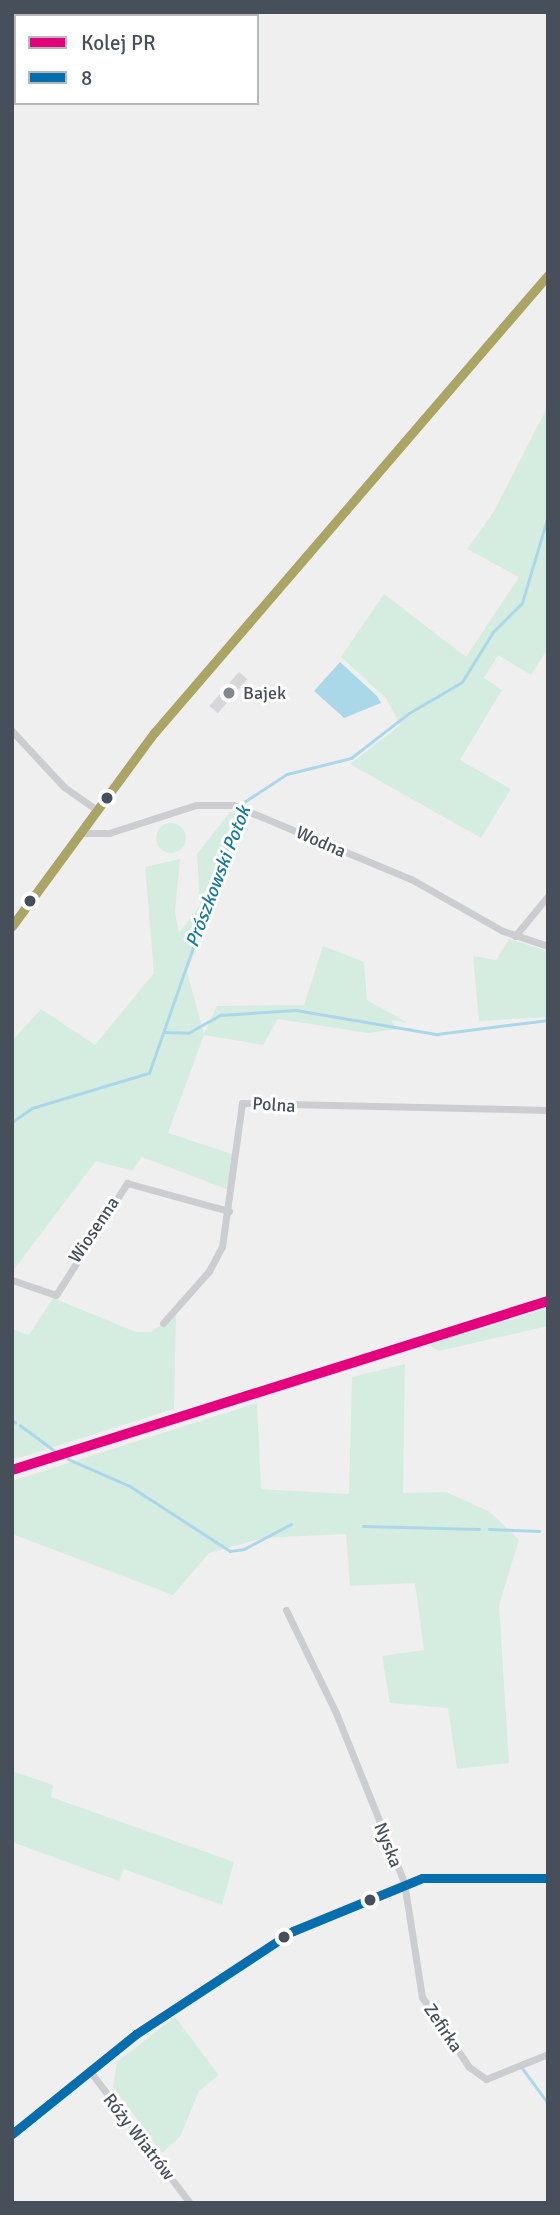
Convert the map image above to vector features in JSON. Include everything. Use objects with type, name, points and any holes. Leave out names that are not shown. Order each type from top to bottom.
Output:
[{"type":"street","points":[[12,926],[83,833],[96,809],[216,659],[548,275]]},
{"type":"street","points":[[12,731],[64,787],[96,809]]},
{"type":"street","name":"Wodna","points":[[83,833],[109,833],[196,805],[233,805],[425,886],[514,936],[548,946]]},
{"type":"street","points":[[514,936],[548,896]]},
{"type":"street","name":"Polna","points":[[163,1323],[217,1258],[229,1210],[242,1103],[548,1110]]},
{"type":"street","name":"Wiosenna","points":[[12,1280],[56,1294],[127,1184],[229,1210]]},
{"type":"street","name":"Nyska","points":[[12,2134],[89,2070],[260,1950],[404,1882],[335,1713],[286,1610]]},
{"type":"street","points":[[404,1882],[434,1876],[548,1878]]},
{"type":"street","name":"Zefirka","points":[[404,1882],[419,1991],[469,2067],[486,2079],[548,2054]]},
{"type":"street","name":"Róży Wiatrów","points":[[89,2070],[190,2203]]},
{"type":"green space","points":[[548,406],[548,648],[531,675],[498,655],[484,678],[502,690],[460,760],[511,789],[481,838],[350,764],[400,725],[386,698],[341,657],[384,594],[466,657],[519,577],[467,549],[493,513]]},
{"type":"green space","points":[[230,812],[241,814],[226,870],[187,972],[204,1034],[217,1006],[304,1005],[323,946],[364,962],[367,1000],[408,1023],[391,1020],[397,1029],[368,1033],[278,1019],[263,1045],[204,1035],[168,1133],[232,1154],[229,1190],[142,1157],[132,1171],[96,1161],[12,1272],[12,1041],[41,1009],[95,1045],[154,973],[145,867],[180,859],[175,912],[179,933],[200,905],[197,854]]},
{"type":"green space","points":[[171,823],[182,827],[186,838],[182,849],[171,853],[160,849],[156,838],[160,827]]},
{"type":"green space","points":[[509,939],[548,951],[548,1017],[479,1021],[473,956],[496,960]]},
{"type":"green space","points":[[53,1298],[136,1332],[151,1332],[176,1315],[174,1409],[12,1460],[12,1329],[29,1335]]},
{"type":"green space","points":[[548,1308],[548,1326],[439,1351],[428,1345]]},
{"type":"green space","points":[[405,1364],[403,1493],[446,1492],[490,1512],[519,1540],[499,1605],[509,1763],[457,1769],[448,1708],[390,1703],[382,1656],[424,1650],[415,1583],[350,1586],[346,1534],[263,1538],[209,1553],[173,1595],[12,1534],[12,1481],[257,1403],[261,1489],[349,1494],[352,1377]]},
{"type":"green space","points":[[12,1771],[53,1785],[51,1797],[234,1862],[222,1905],[124,1869],[119,1881],[12,1842]]},
{"type":"green space","points":[[175,2017],[219,2075],[199,2091],[180,2137],[162,2153],[113,2087],[117,2062]]},
{"type":"water","points":[[340,662],[377,696],[381,703],[344,718],[314,691]]},
{"type":"building","name":"Bajek","points":[[239,672],[247,679],[218,713],[209,706]]},
{"type":"waterway","name":"Prószkowski Potok","points":[[12,1122],[32,1108],[149,1073],[244,802],[287,774],[351,758],[409,713],[462,682],[493,632],[522,603],[548,516]]},
{"type":"waterway","points":[[165,1032],[188,1033],[221,1015],[296,1010],[437,1034],[548,1020]]},
{"type":"waterway","points":[[20,1425],[55,1451]]},
{"type":"waterway","points":[[68,1459],[130,1486],[230,1551],[244,1549],[291,1524]]},
{"type":"waterway","points":[[363,1526],[479,1529]]},
{"type":"waterway","points":[[489,1529],[539,1531]]},
{"type":"waterway","points":[[523,2069],[548,2103]]},
{"type":"rail line","name":"PR","points":[[12,1470],[548,1301]]},
{"type":"transit line","points":[[12,926],[154,733],[548,275]]},
{"type":"transit line","name":"8","points":[[12,2134],[136,2034],[293,1931],[422,1878],[548,1878]]},
{"type":"place","name":"Bajek","points":[[229,693]]}]
